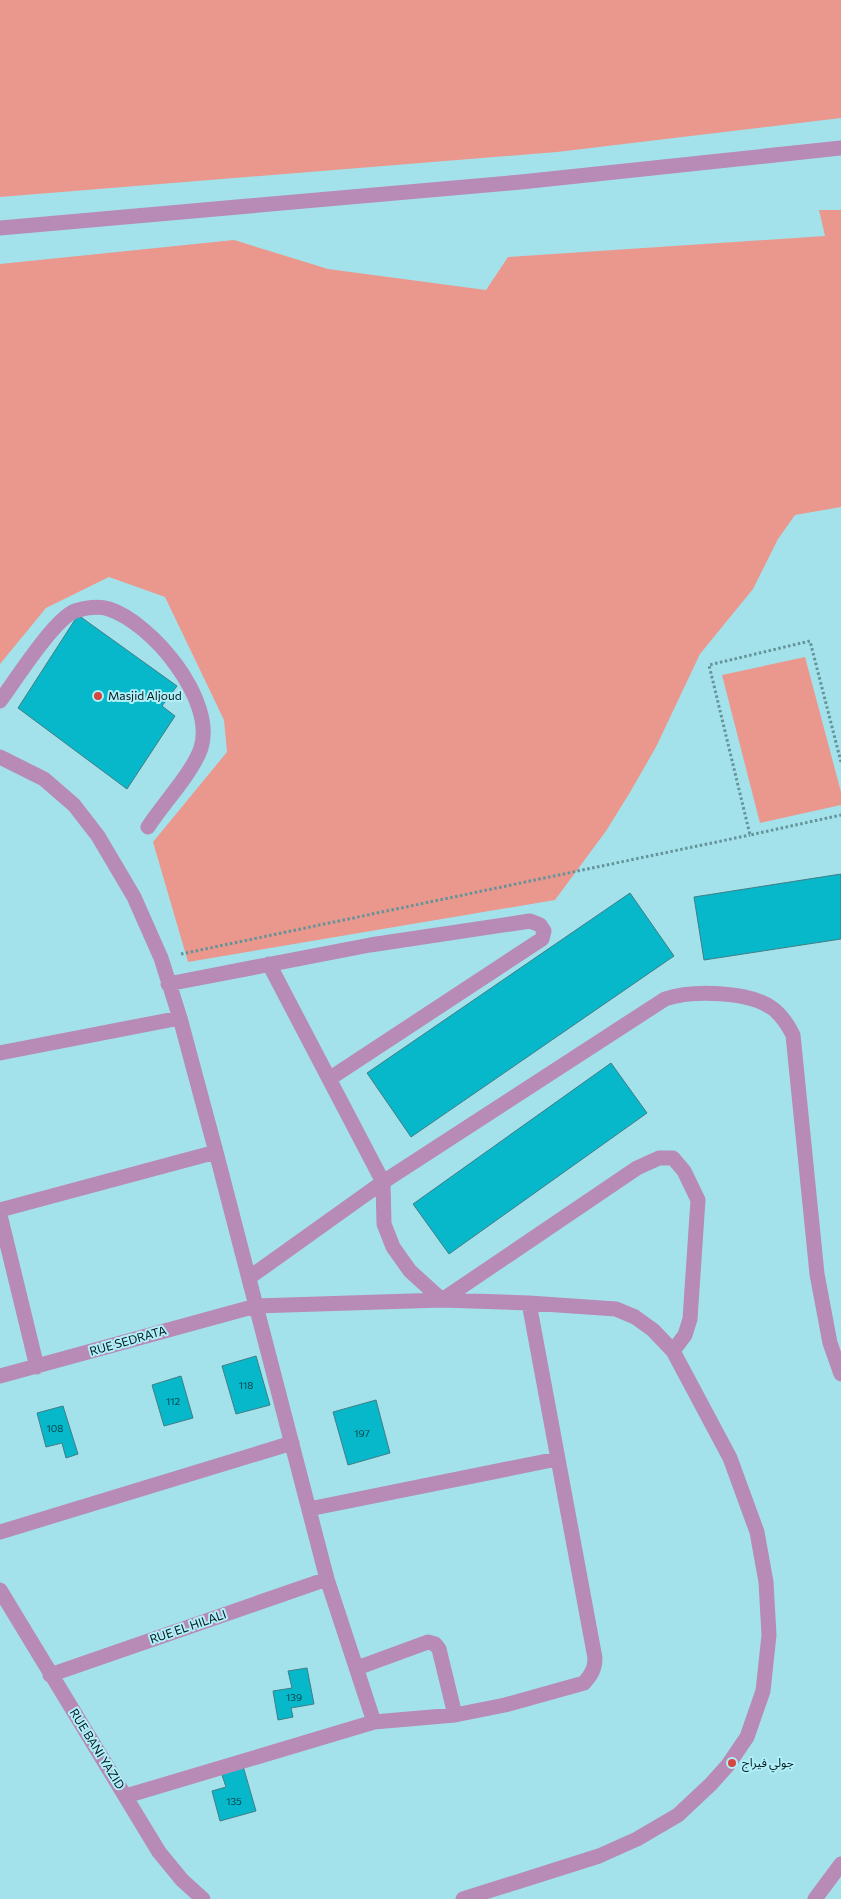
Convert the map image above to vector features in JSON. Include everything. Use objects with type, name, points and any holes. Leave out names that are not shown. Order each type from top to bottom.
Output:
[{"type":"street","points":[[0,228],[521,182],[841,148]]},
{"type":"street","points":[[0,701],[56,626],[73,612],[91,608],[107,608],[129,619],[152,637],[181,671],[200,709],[204,732],[200,749],[196,756],[148,827]]},
{"type":"street","points":[[0,757],[44,779],[74,805],[98,836],[134,897],[161,958],[180,1018],[250,1277],[310,1509],[326,1579],[374,1722]]},
{"type":"street","points":[[168,984],[370,946],[530,921],[540,925],[544,931],[542,939],[329,1078]]},
{"type":"street","points":[[269,964],[383,1182],[384,1224],[393,1247],[410,1270],[442,1300],[637,1168],[659,1158],[673,1158],[684,1171],[698,1200],[690,1318],[685,1335],[673,1351]]},
{"type":"street","points":[[250,1277],[383,1182],[665,999],[680,994],[701,993],[755,1000],[772,1008],[784,1018],[793,1035],[817,1274],[830,1343],[841,1374]]},
{"type":"street","points":[[0,1054],[180,1018]]},
{"type":"street","points":[[0,1210],[216,1152]]},
{"type":"street","points":[[0,1215],[37,1367]]},
{"type":"street","name":"RUE SEDRATA","points":[[0,1376],[256,1306],[442,1300],[616,1309],[635,1317],[653,1330],[673,1351],[730,1458],[757,1532],[766,1582],[769,1635],[763,1691],[746,1737],[728,1764],[711,1784],[678,1814],[637,1839],[599,1856],[463,1899]]},
{"type":"street","points":[[126,1796],[374,1722],[454,1715],[505,1705],[584,1684],[593,1670],[595,1658],[529,1303]]},
{"type":"street","points":[[0,1532],[292,1443]]},
{"type":"street","points":[[310,1509],[557,1459]]},
{"type":"street","name":"RUE EL HILALI","points":[[50,1675],[326,1579]]},
{"type":"street","name":"RUE BANI YAZID","points":[[0,1590],[159,1852],[182,1880],[203,1899]]},
{"type":"street","points":[[357,1668],[428,1642],[435,1644],[439,1649],[454,1715]]},
{"type":"street","points":[[815,1899],[841,1864]]},
{"type":"path","points":[[750,835],[709,665],[810,641],[841,762]]},
{"type":"path","points":[[161,958],[841,815]]},
{"type":"shaded area","points":[[0,0],[841,0],[841,118],[557,152],[0,197]]},
{"type":"shaded area","points":[[819,210],[841,210],[841,507],[795,515],[778,539],[753,589],[700,654],[656,747],[629,794],[606,831],[555,900],[188,962],[153,842],[227,752],[224,720],[165,597],[109,577],[46,608],[0,664],[0,264],[234,240],[328,269],[486,290],[508,257],[825,236]]},
{"type":"shaded area","points":[[805,657],[841,792],[841,805],[760,823],[722,675]]},
{"type":"building","name":"Masjid Aljoud","points":[[78,615],[177,686],[162,706],[175,716],[127,789],[18,708]]},
{"type":"building","points":[[841,874],[841,939],[704,960],[694,897]]},
{"type":"building","points":[[630,893],[674,956],[411,1137],[367,1073]]},
{"type":"building","points":[[611,1063],[647,1113],[449,1254],[413,1204]]},
{"type":"building","points":[[256,1356],[270,1405],[236,1414],[222,1366]]},
{"type":"building","points":[[181,1376],[193,1418],[164,1426],[152,1385]]},
{"type":"building","points":[[376,1400],[390,1453],[348,1465],[333,1412]]},
{"type":"building","points":[[63,1406],[78,1454],[66,1458],[62,1443],[46,1447],[37,1413]]},
{"type":"building","points":[[307,1668],[314,1704],[291,1708],[293,1717],[278,1720],[273,1691],[292,1688],[288,1671]]},
{"type":"building","points":[[243,1766],[256,1811],[220,1821],[212,1791],[226,1787],[221,1772]]},
{"type":"place","name":"Masjid Aljoud","points":[[98,696]]},
{"type":"place","name":"جولي فيراج","points":[[732,1763]]}]
